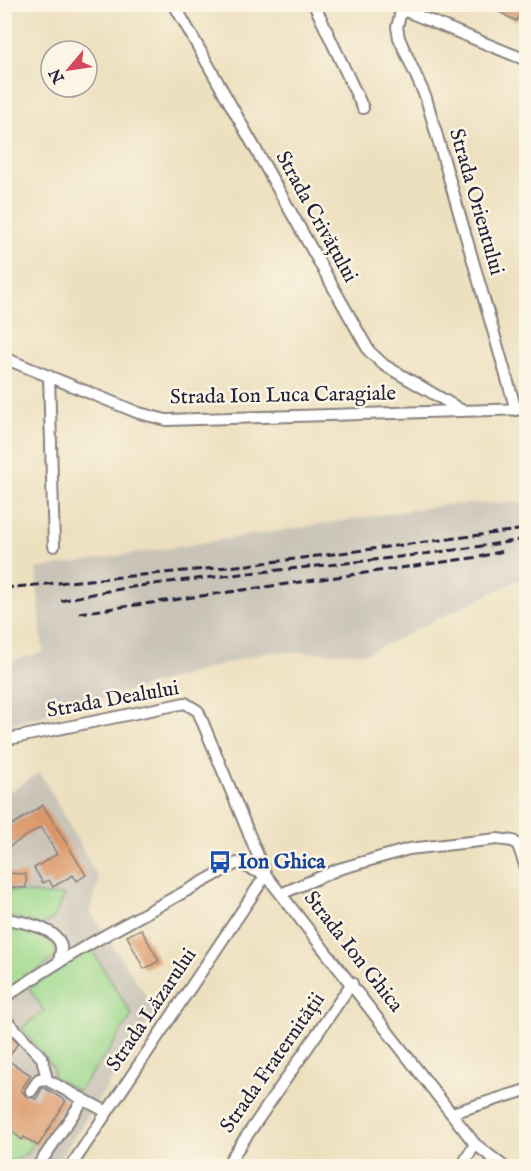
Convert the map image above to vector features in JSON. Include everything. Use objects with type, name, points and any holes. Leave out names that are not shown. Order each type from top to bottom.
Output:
[{"type":"street","name":"Strada Crivățului","points":[[174,4],[369,351],[384,365],[463,411]]},
{"type":"street","points":[[314,4],[363,108]]},
{"type":"street","points":[[390,4],[526,60]]},
{"type":"street","name":"Strada Orientului","points":[[402,8],[397,27],[399,38],[426,98],[521,410]]},
{"type":"street","name":"Strada Ion Luca Caragiale","points":[[4,358],[139,413],[166,420],[521,410]]},
{"type":"street","points":[[50,376],[54,546]]},
{"type":"street","name":"Strada Dealului","points":[[4,740],[185,703],[192,706]]},
{"type":"street","name":"Strada Ion Ghica","points":[[192,706],[198,711],[266,875],[283,893],[476,1144],[503,1167]]},
{"type":"street","points":[[283,893],[339,869],[409,849],[497,838],[513,841],[518,845],[526,868]]},
{"type":"street","points":[[4,998],[90,942],[119,929],[237,863],[266,875]]},
{"type":"street","name":"Strada Lăzarului","points":[[71,1167],[266,875]]},
{"type":"street","points":[[4,919],[46,930],[56,937],[61,947],[59,962]]},
{"type":"street","name":"Strada Fraternității","points":[[225,1167],[352,982]]},
{"type":"street","points":[[4,1018],[42,1058],[47,1080]]},
{"type":"street","points":[[31,1091],[39,1079],[47,1080],[107,1112]]},
{"type":"street","points":[[452,1113],[526,1090]]},
{"type":"street","points":[[38,1167],[83,1100]]},
{"type":"street","points":[[462,1167],[476,1144]]},
{"type":"shaded area","points":[[526,502],[526,576],[368,653],[267,652],[5,726],[5,663],[43,652],[36,569],[443,505]]},
{"type":"shaded area","points":[[40,772],[99,880],[90,911],[156,1011],[55,1166],[5,1166],[5,795]]},
{"type":"green space","points":[[4,890],[65,895],[53,919],[42,925],[5,915]]},
{"type":"green space","points":[[17,925],[37,931],[48,938],[55,949],[56,957],[5,993],[5,935]]},
{"type":"green space","points":[[91,948],[132,1015],[108,1052],[78,1091],[53,1077],[53,1067],[21,1028],[44,1011],[29,988]]},
{"type":"green space","points":[[4,1125],[21,1139],[24,1137],[34,1143],[19,1159],[5,1160]]},
{"type":"building","points":[[500,4],[524,4],[516,21],[497,11]]},
{"type":"building","points":[[43,805],[86,875],[77,881],[73,875],[53,887],[49,880],[43,883],[34,868],[57,854],[41,827],[4,850],[4,830]]},
{"type":"building","points":[[4,873],[26,874],[26,888],[4,887]]},
{"type":"building","points":[[141,929],[159,961],[144,969],[127,936]]},
{"type":"building","points":[[10,1036],[18,1043],[7,1060],[31,1075],[21,1090],[25,1095],[36,1099],[43,1087],[66,1101],[38,1146],[24,1137],[22,1140],[4,1125],[4,1046]]},
{"type":"railway","points":[[4,588],[248,565],[526,529]]},
{"type":"railway","points":[[61,601],[150,584],[420,554],[526,539]]},
{"type":"railway","points":[[79,613],[479,557],[503,551]]},
{"type":"place","name":"Ion Ghica","points":[[220,862]]}]
